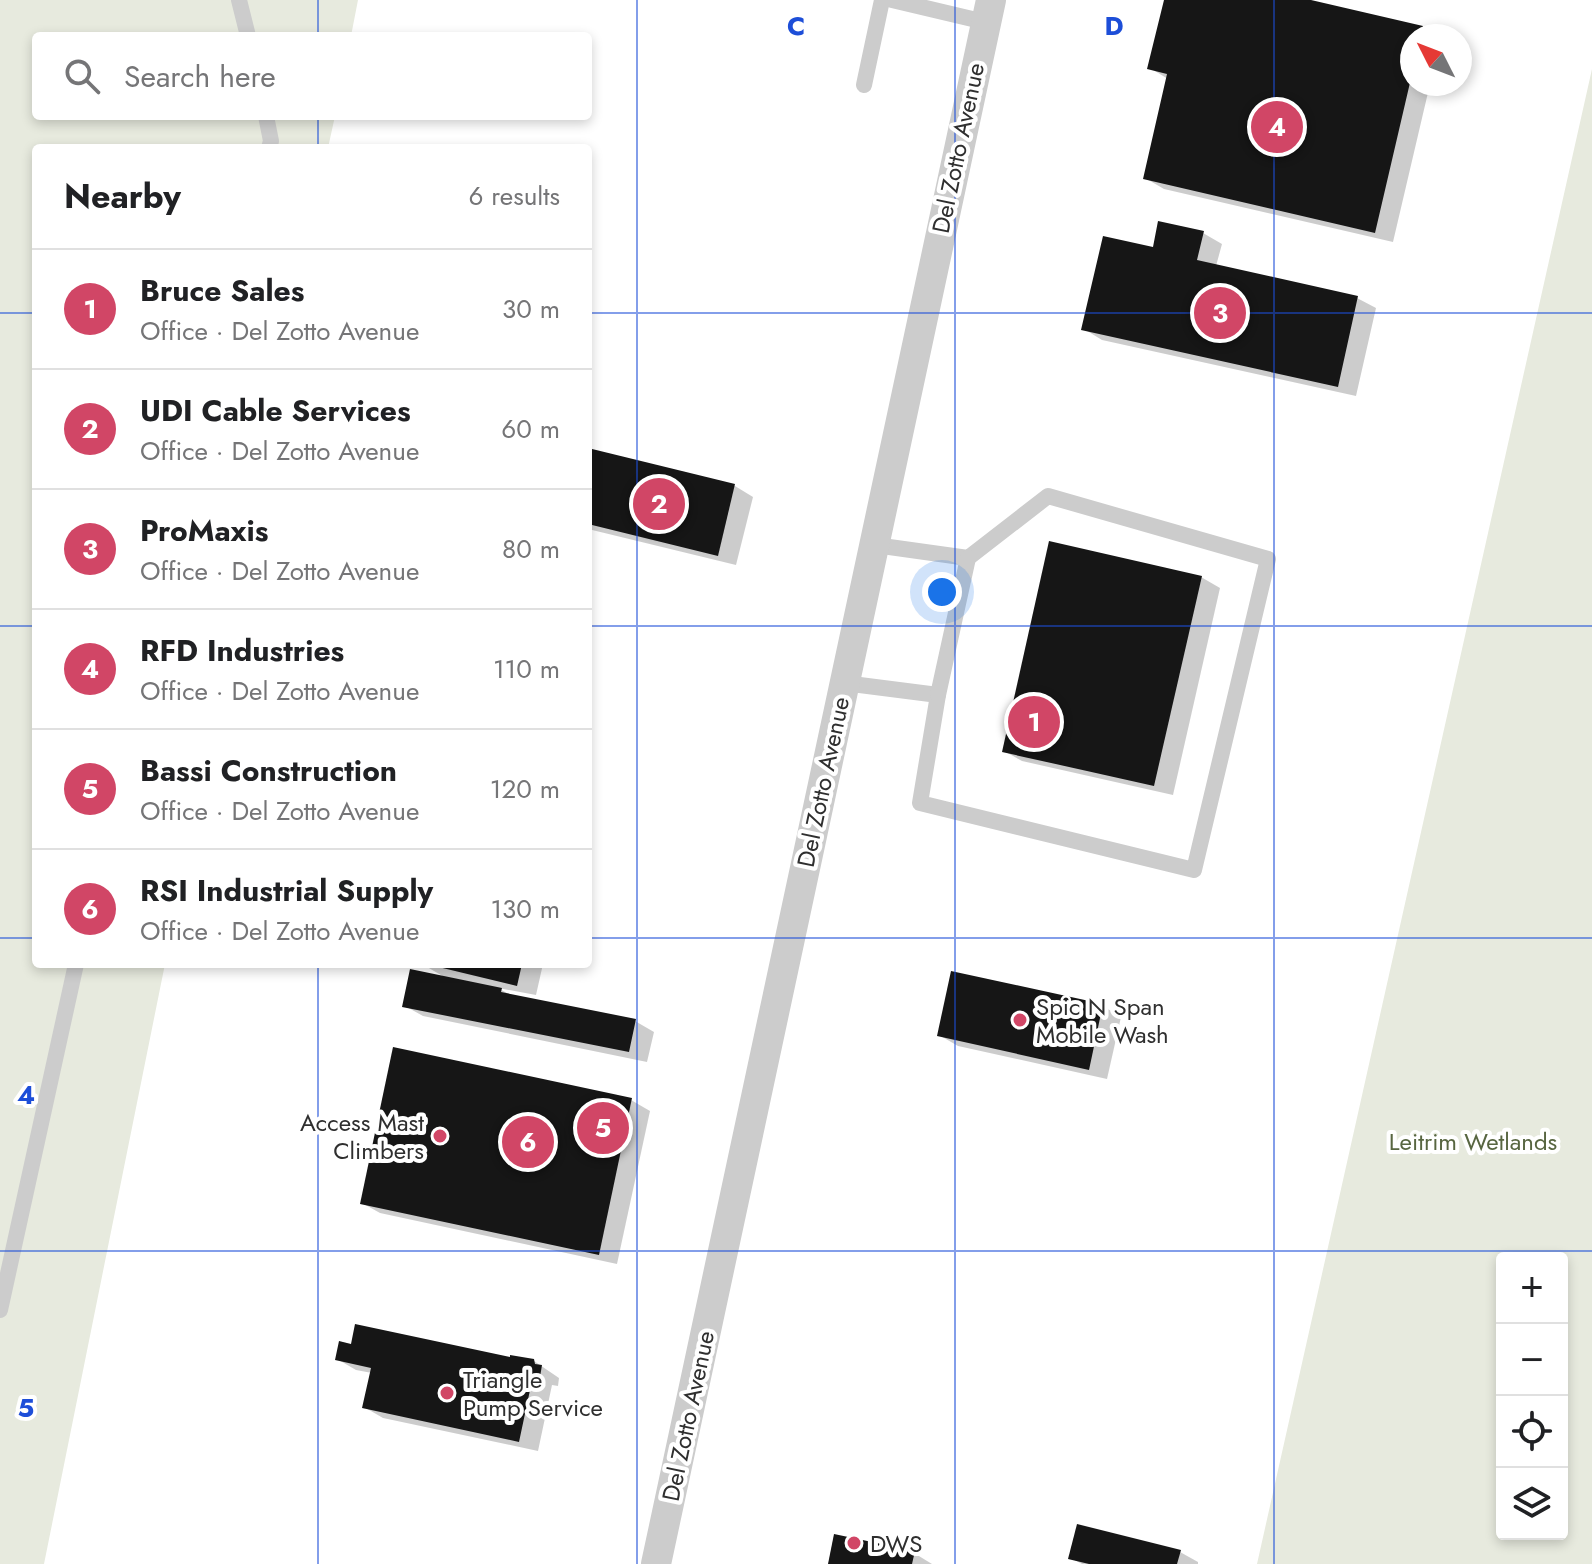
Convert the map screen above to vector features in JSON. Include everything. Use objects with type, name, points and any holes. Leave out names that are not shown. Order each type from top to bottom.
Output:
[{"type":"street","name":"Del Zotto Avenue","points":[[656,1564],[988,11]]},
{"type":"lane","points":[[239,0],[247,32]]},
{"type":"lane","points":[[864,85],[882,0]]},
{"type":"lane","points":[[892,0],[988,11]]},
{"type":"lane","points":[[267,120],[270,144]]},
{"type":"lane","points":[[1048,496],[1268,559],[1194,870],[920,803],[938,695],[968,558],[1048,496]]},
{"type":"lane","points":[[875,545],[968,558]]},
{"type":"lane","points":[[844,683],[938,695]]},
{"type":"lane","points":[[0,1310],[75,968]]},
{"type":"green space","points":[[0,0],[358,0],[352,32],[32,32],[32,120],[334,120],[329,144],[32,144],[32,968],[164,968],[44,1564],[0,1564]]},
{"type":"green space","name":"Leitrim Wetlands","points":[[1592,69],[1592,1564],[1257,1564]]},
{"type":"building","points":[[1164,0],[1311,0],[1414,24],[1400,24],[1400,96],[1407,96],[1375,233],[1143,179],[1167,74],[1147,69]]},
{"type":"building","points":[[1158,221],[1204,231],[1197,260],[1358,296],[1338,387],[1081,330],[1103,236],[1153,247]]},
{"type":"building","points":[[592,449],[735,484],[718,556],[592,525]]},
{"type":"building","points":[[1049,541],[1202,576],[1154,786],[1002,752]]},
{"type":"building","points":[[443,968],[521,968],[517,986]]},
{"type":"building","points":[[410,969],[502,988],[501,992],[636,1019],[629,1052],[402,1007]]},
{"type":"building","name":"Spic N Span Mobile Wash","points":[[951,971],[1103,1004],[1089,1070],[937,1036]]},
{"type":"building","points":[[393,1047],[632,1098],[599,1255],[360,1204]]},
{"type":"building","name":"Triangle Pump Service","points":[[355,1324],[510,1357],[534,1359],[535,1364],[542,1365],[540,1377],[533,1376],[519,1442],[362,1408],[371,1368],[335,1360],[339,1341],[351,1344]]},
{"type":"building","points":[[1077,1524],[1181,1550],[1177,1564],[1089,1564],[1068,1559]]},
{"type":"building","name":"DWS","points":[[834,1534],[915,1551],[912,1564],[828,1564]]},
{"type":"place","name":"RFD Industries","points":[[1277,127]]},
{"type":"place","name":"ProMaxis","points":[[1220,313]]},
{"type":"place","name":"UDI Cable Services","points":[[659,504]]},
{"type":"place","name":"Bruce Sales","points":[[1034,722]]},
{"type":"place","name":"Spic N Span Mobile Wash","points":[[1020,1020]]},
{"type":"place","name":"Bassi Construction","points":[[603,1128]]},
{"type":"place","name":"Access Mast Climbers","points":[[440,1136]]},
{"type":"place","name":"RSI Industrial Supply","points":[[528,1142]]},
{"type":"place","name":"Triangle Pump Service","points":[[447,1393]]},
{"type":"place","name":"DWS","points":[[854,1543]]}]
